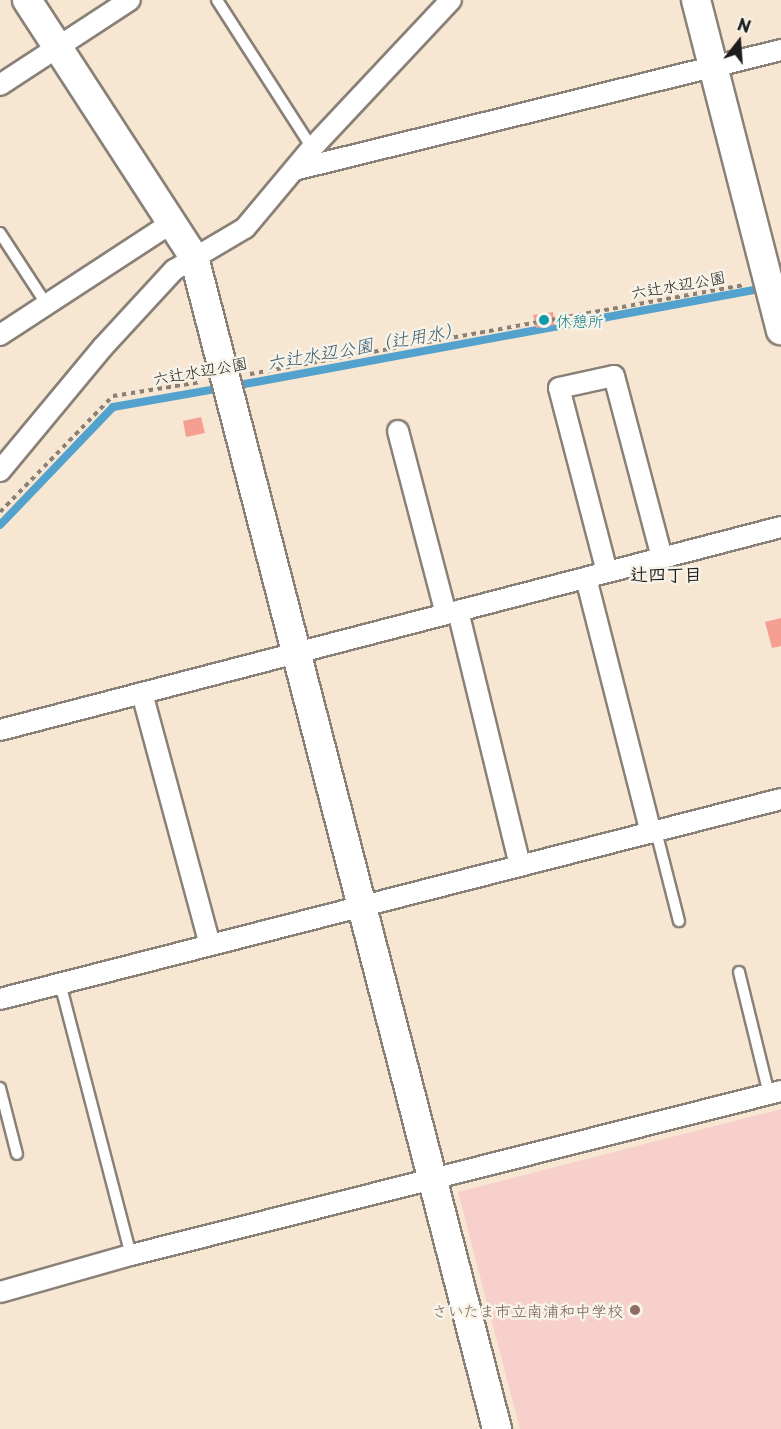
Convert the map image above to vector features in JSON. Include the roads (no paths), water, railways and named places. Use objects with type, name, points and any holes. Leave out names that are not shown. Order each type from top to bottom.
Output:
[{"type":"street","points":[[27,0],[194,257],[497,1429]]},
{"type":"street","points":[[0,85],[130,0]]},
{"type":"street","points":[[0,471],[103,347],[174,270],[245,228],[312,148],[451,0]]},
{"type":"street","points":[[696,0],[781,330]]},
{"type":"street","points":[[294,170],[781,50]]},
{"type":"street","points":[[0,335],[171,223]]},
{"type":"street","points":[[607,572],[559,388],[614,376],[662,558]]},
{"type":"street","points":[[398,431],[452,613],[520,866]]},
{"type":"street","points":[[0,730],[781,527]]},
{"type":"street","points":[[586,578],[653,832]]},
{"type":"street","points":[[142,693],[210,945]]},
{"type":"street","points":[[0,999],[781,799]]},
{"type":"street","points":[[0,1292],[131,1255],[775,1093]]},
{"type":"lane","points":[[218,0],[312,148]]},
{"type":"lane","points":[[0,233],[47,305]]},
{"type":"lane","points":[[653,832],[679,921]]},
{"type":"lane","points":[[739,972],[775,1093]]},
{"type":"lane","points":[[60,983],[131,1255]]},
{"type":"lane","points":[[0,1088],[17,1154]]},
{"type":"waterway","name":"六辻水辺公園（辻用水）","points":[[234,386],[765,288]]},
{"type":"waterway","name":"六辻水辺公園（辻用水）","points":[[0,525],[113,407],[222,388]]},
{"type":"place","name":"休憩所","points":[[544,320]]},
{"type":"place","name":"さいたま市立南浦和中学校","points":[[635,1310]]},
{"type":"district","name":"辻四丁目","points":[[666,574]]}]
